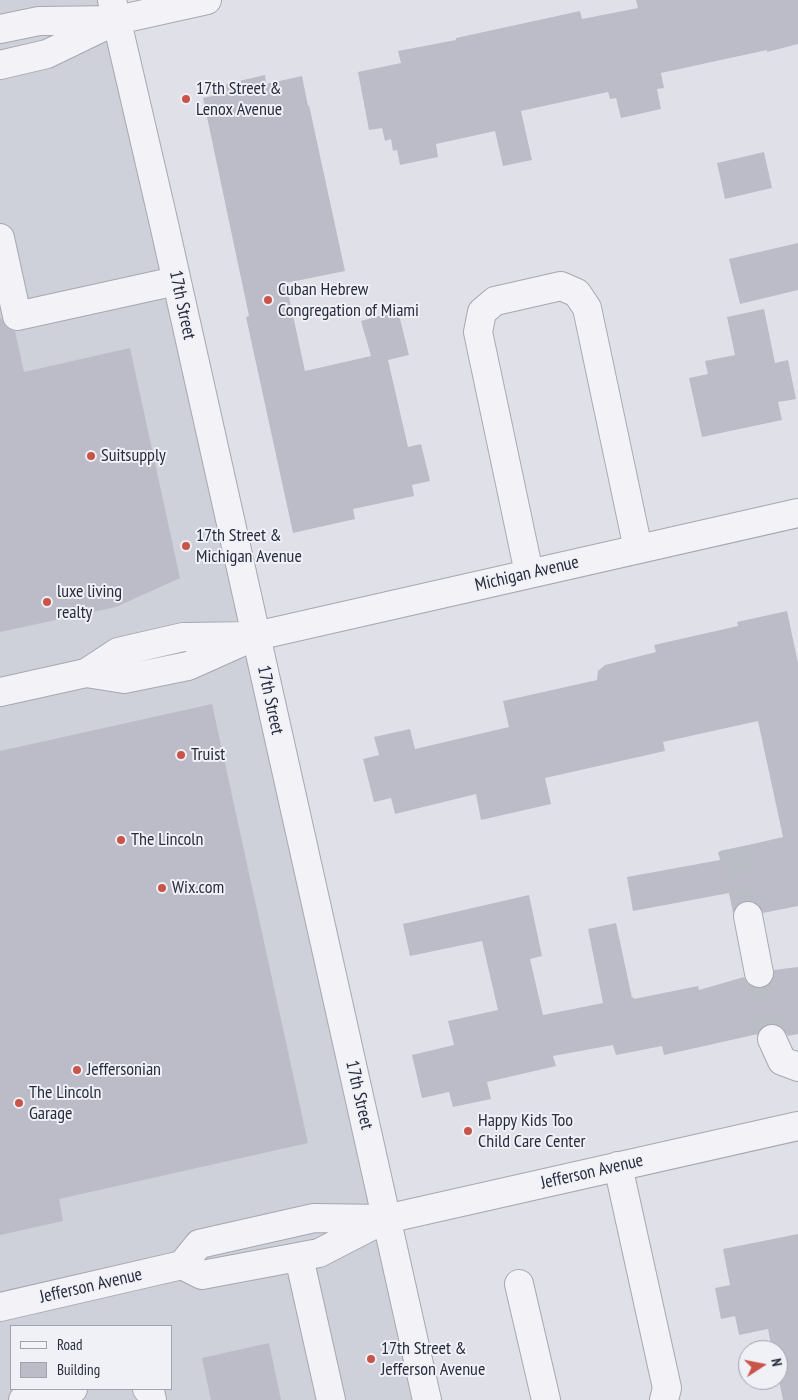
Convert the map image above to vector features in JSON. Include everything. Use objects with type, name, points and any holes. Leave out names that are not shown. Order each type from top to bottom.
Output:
[{"type":"street","points":[[0,29],[38,21],[115,10],[207,0]]},
{"type":"street","points":[[0,65],[47,54],[115,10]]},
{"type":"street","name":"17th Street","points":[[115,10],[426,1400]]},
{"type":"street","points":[[0,238],[17,316],[176,281]]},
{"type":"street","points":[[529,573],[478,332],[482,312],[495,301],[561,286],[577,293],[587,308],[638,549]]},
{"type":"street","name":"Michigan Avenue","points":[[0,692],[86,673],[124,678],[188,666],[256,636],[798,513]]},
{"type":"street","points":[[748,916],[759,973]]},
{"type":"street","points":[[772,1039],[782,1061],[798,1067]]},
{"type":"street","name":"Jefferson Avenue","points":[[0,1307],[182,1265],[199,1244],[314,1218],[386,1218],[798,1126]]},
{"type":"street","points":[[618,1166],[667,1388],[664,1400]]},
{"type":"street","name":"Jefferson Avenue","points":[[182,1265],[202,1275],[319,1253],[386,1218]]},
{"type":"street","points":[[299,1257],[331,1400]]},
{"type":"street","points":[[519,1284],[546,1400]]},
{"type":"street","points":[[24,1400],[69,1393]]},
{"type":"shaded area","points":[[0,0],[112,0],[427,1400],[0,1400]]},
{"type":"building","points":[[636,0],[798,0],[798,44],[661,73],[664,88],[657,89],[661,109],[621,118],[616,98],[610,99],[608,92],[521,111],[532,160],[503,166],[495,131],[436,144],[438,157],[400,165],[397,150],[393,151],[391,139],[385,141],[382,128],[369,130],[358,72],[401,63],[398,51],[456,40],[456,38],[580,11],[582,19],[638,8]]},
{"type":"building","name":"Cuban Hebrew Congregation of Miami","points":[[265,75],[266,84],[302,76],[345,271],[286,283],[305,371],[371,356],[361,321],[398,311],[409,355],[388,360],[408,447],[421,444],[430,481],[412,485],[414,496],[353,509],[355,519],[293,533],[246,317],[249,316],[203,98],[227,93],[226,84]]},
{"type":"building","points":[[764,152],[772,188],[725,199],[717,163]]},
{"type":"building","points":[[798,243],[798,290],[740,304],[729,259]]},
{"type":"building","points":[[764,309],[775,363],[788,360],[796,399],[778,402],[782,420],[702,437],[689,378],[708,374],[705,361],[735,355],[727,317]]},
{"type":"building","points":[[0,318],[6,327],[15,331],[24,372],[130,348],[180,578],[116,607],[0,632]]},
{"type":"building","points":[[787,611],[798,663],[798,906],[763,913],[759,905],[754,901],[746,901],[738,904],[734,910],[729,893],[633,911],[627,877],[720,860],[718,852],[783,837],[758,721],[663,742],[665,751],[545,778],[551,804],[481,820],[476,794],[395,814],[391,798],[374,802],[363,759],[379,755],[374,737],[410,729],[415,749],[509,727],[503,701],[597,680],[598,671],[605,665],[656,652],[654,645],[738,626],[737,622]]},
{"type":"building","points":[[212,704],[308,1143],[59,1199],[63,1221],[0,1235],[0,751]]},
{"type":"building","points":[[529,895],[542,956],[530,959],[543,1015],[603,1003],[588,929],[616,923],[632,998],[634,997],[634,999],[698,986],[699,990],[744,977],[753,988],[762,988],[770,984],[774,979],[774,970],[798,967],[798,1034],[788,1036],[781,1027],[773,1023],[765,1025],[758,1034],[664,1055],[662,1046],[616,1055],[613,1045],[553,1056],[556,1066],[487,1082],[491,1099],[453,1107],[449,1092],[422,1098],[412,1055],[454,1045],[448,1021],[498,1010],[482,941],[410,956],[403,924]]},
{"type":"building","points":[[798,1234],[798,1400],[783,1400],[781,1390],[788,1390],[788,1340],[770,1340],[768,1329],[739,1335],[735,1316],[721,1319],[715,1288],[730,1285],[723,1249]]},
{"type":"building","points":[[269,1343],[281,1400],[211,1400],[202,1358]]},
{"type":"tunnel","points":[[734,848],[748,916]]},
{"type":"tunnel","points":[[759,973],[772,1039]]},
{"type":"place","name":"17th Street & Lenox Avenue","points":[[186,99]]},
{"type":"place","name":"Cuban Hebrew Congregation of Miami","points":[[268,300]]},
{"type":"place","name":"Suitsupply","points":[[91,456]]},
{"type":"place","name":"17th Street & Michigan Avenue","points":[[186,546]]},
{"type":"place","name":"luxe living realty","points":[[47,602]]},
{"type":"place","name":"Truist","points":[[181,755]]},
{"type":"place","name":"The Lincoln","points":[[121,840]]},
{"type":"place","name":"Wix.com","points":[[162,888]]},
{"type":"place","name":"Jeffersonian","points":[[77,1070]]},
{"type":"place","name":"The Lincoln Garage","points":[[19,1103]]},
{"type":"place","name":"Happy Kids Too Child Care Center","points":[[468,1131]]},
{"type":"place","name":"17th Street & Jefferson Avenue","points":[[371,1359]]}]
